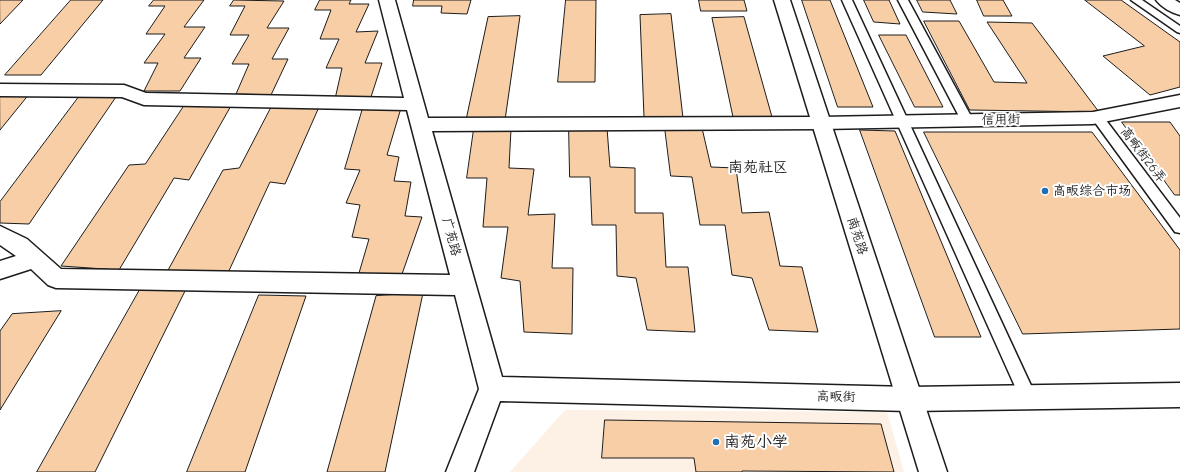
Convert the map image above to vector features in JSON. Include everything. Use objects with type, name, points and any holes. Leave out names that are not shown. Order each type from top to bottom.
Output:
[{"type":"street","name":"广苑路","points":[[387,0],[492,389]]},
{"type":"street","name":"南苑路","points":[[782,0],[933,472]]},
{"type":"street","points":[[1164,0],[1180,10]]},
{"type":"street","points":[[0,90],[124,91],[144,99],[415,104]]},
{"type":"street","name":"信用街","points":[[420,125],[821,123],[1098,118],[1180,101]]},
{"type":"street","points":[[0,235],[19,245],[56,278],[464,285]]},
{"type":"street","points":[[0,270],[34,259]]},
{"type":"street","points":[[460,472],[492,389]]},
{"type":"street","name":"高畈街","points":[[492,389],[909,399],[1180,395]]},
{"type":"lane","points":[[847,0],[1028,397]]},
{"type":"lane","points":[[903,0],[967,120]]},
{"type":"lane","points":[[1136,0],[1180,30]]},
{"type":"lane","name":"高畈街26弄","points":[[1098,118],[1180,228]]},
{"type":"shaded area","name":"南苑小学","points":[[565,410],[887,412],[904,472],[510,472]]},
{"type":"building","points":[[0,0],[23,0],[0,24]]},
{"type":"building","points":[[71,0],[103,0],[41,75],[5,75]]},
{"type":"building","points":[[154,0],[204,0],[184,27],[205,27],[184,58],[201,58],[180,91],[144,91],[158,63],[144,63],[165,34],[146,34],[165,6],[149,6]]},
{"type":"building","points":[[234,0],[284,1],[267,28],[289,28],[272,59],[288,59],[271,95],[236,94],[249,64],[232,64],[249,35],[230,35],[245,6],[230,6]]},
{"type":"building","points":[[320,0],[351,0],[349,4],[369,4],[356,32],[378,31],[365,63],[382,63],[370,100],[335,99],[342,68],[326,68],[339,39],[320,39],[331,10],[315,10]]},
{"type":"building","points":[[414,0],[471,0],[467,14],[441,13],[442,6],[413,6]]},
{"type":"building","points":[[566,0],[596,0],[595,82],[558,82]]},
{"type":"building","points":[[699,0],[744,0],[747,11],[701,11]]},
{"type":"building","points":[[802,0],[830,0],[873,107],[838,107]]},
{"type":"building","points":[[864,0],[889,0],[900,24],[874,22]]},
{"type":"building","points":[[917,0],[950,0],[957,14],[923,12]]},
{"type":"building","points":[[977,0],[1003,0],[1012,16],[984,16]]},
{"type":"building","points":[[1085,0],[1121,0],[1180,42],[1180,87],[1150,95],[1103,56],[1144,46]]},
{"type":"building","points":[[671,14],[683,118],[644,117],[640,15]]},
{"type":"building","points":[[520,16],[505,120],[466,120],[488,17]]},
{"type":"building","points":[[744,17],[772,117],[733,117],[712,18]]},
{"type":"building","points":[[924,21],[959,21],[994,82],[1027,83],[987,22],[1032,23],[1099,112],[970,110]]},
{"type":"building","points":[[879,35],[906,35],[943,107],[915,107]]},
{"type":"building","points":[[0,93],[30,93],[0,130]]},
{"type":"building","points":[[81,94],[118,94],[29,224],[0,223],[0,202]]},
{"type":"building","points":[[186,103],[232,104],[189,180],[174,178],[119,270],[61,266],[129,165],[145,164]]},
{"type":"building","points":[[272,106],[319,107],[285,184],[270,182],[227,275],[167,272],[223,170],[239,168]]},
{"type":"building","points":[[363,108],[401,108],[387,155],[399,157],[394,181],[411,182],[405,216],[422,217],[401,277],[359,273],[369,239],[352,237],[360,205],[346,203],[360,170],[345,169]]},
{"type":"building","points":[[1122,122],[1170,122],[1180,136],[1180,195],[1175,195]]},
{"type":"building","points":[[569,128],[607,128],[610,167],[635,168],[635,213],[663,213],[666,267],[688,267],[695,332],[647,330],[636,278],[617,276],[616,225],[592,225],[590,177],[570,177]]},
{"type":"building","points":[[665,128],[702,128],[711,167],[736,168],[742,213],[769,212],[780,266],[802,267],[818,332],[769,330],[752,278],[732,275],[725,225],[700,225],[692,177],[671,176]]},
{"type":"building","points":[[474,129],[511,129],[509,168],[534,169],[528,215],[555,214],[552,268],[573,268],[572,334],[524,332],[520,281],[501,278],[508,227],[483,227],[487,178],[467,178]]},
{"type":"building","points":[[860,130],[895,131],[981,337],[935,337]]},
{"type":"building","name":"高畈综合市场","points":[[924,132],[1092,132],[1180,250],[1180,329],[1023,334]]},
{"type":"building","points":[[142,286],[187,287],[95,472],[37,472]]},
{"type":"building","points":[[423,293],[385,472],[327,472],[376,296]]},
{"type":"building","points":[[259,295],[306,296],[245,472],[187,472]]},
{"type":"building","points":[[61,311],[0,410],[0,331],[12,314]]},
{"type":"building","points":[[605,420],[881,424],[894,472],[696,472],[694,458],[602,458]]},
{"type":"place","name":"高畈综合市场","points":[[1045,191]]},
{"type":"place","name":"南苑小学","points":[[716,442]]},
{"type":"district","name":"南苑社区","points":[[758,168]]}]
